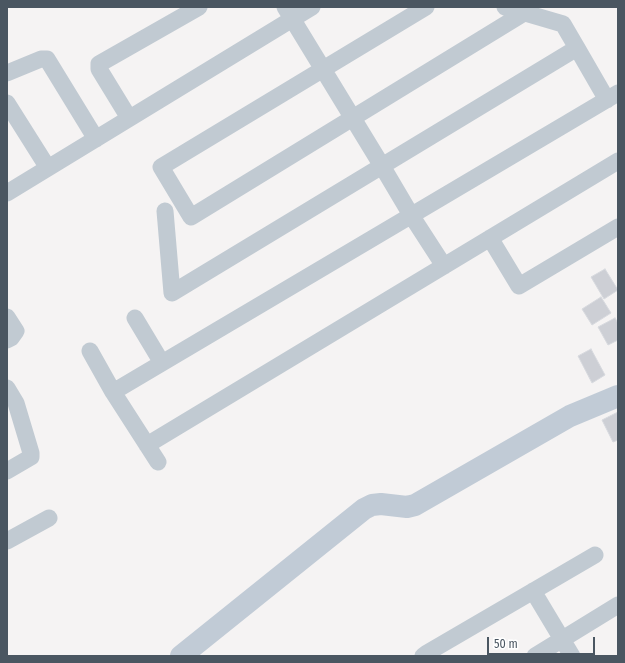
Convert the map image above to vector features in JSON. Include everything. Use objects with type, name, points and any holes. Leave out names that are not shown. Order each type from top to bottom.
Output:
[{"type":"street","points":[[129,118],[99,69],[100,64],[199,7]]},
{"type":"street","points":[[7,193],[129,118],[288,13],[312,7]]},
{"type":"street","points":[[426,7],[161,167],[191,216],[524,13]]},
{"type":"street","points":[[113,392],[612,96],[563,24],[505,7]]},
{"type":"street","points":[[288,13],[411,216],[444,266]]},
{"type":"street","points":[[165,211],[172,293],[578,48]]},
{"type":"street","points":[[7,73],[47,58],[96,139]]},
{"type":"street","points":[[7,103],[48,168]]},
{"type":"street","points":[[147,444],[618,161]]},
{"type":"street","points":[[490,238],[519,286],[618,227]]},
{"type":"street","points":[[7,317],[16,330],[11,338],[7,340]]},
{"type":"street","points":[[136,318],[162,363]]},
{"type":"street","points":[[90,351],[113,392],[158,462]]},
{"type":"street","points":[[7,388],[12,406],[32,453],[31,457],[7,471]]},
{"type":"street","points":[[181,656],[364,509],[372,505],[381,504],[407,507],[415,505],[570,416],[618,396]]},
{"type":"street","points":[[7,540],[49,518]]},
{"type":"street","points":[[423,656],[595,554]]},
{"type":"street","points":[[533,591],[572,656]]},
{"type":"street","points":[[535,656],[618,605]]},
{"type":"building","points":[[605,269],[618,290],[604,299],[591,277]]},
{"type":"building","points":[[601,297],[611,313],[592,325],[582,309]]},
{"type":"building","points":[[615,318],[618,323],[618,340],[608,345],[598,327]]},
{"type":"building","points":[[591,349],[605,375],[592,383],[578,356]]},
{"type":"building","points":[[618,412],[618,440],[613,442],[602,420]]}]
